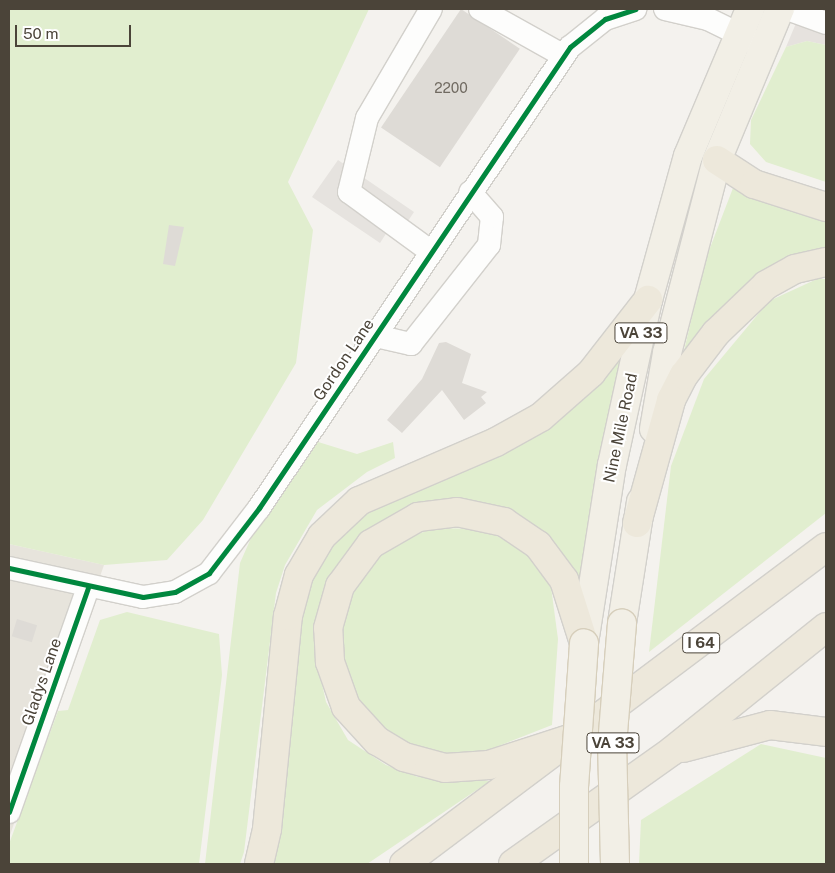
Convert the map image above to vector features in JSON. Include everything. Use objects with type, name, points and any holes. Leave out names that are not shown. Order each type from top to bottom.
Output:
[{"type":"highway","points":[[717,160],[754,184],[826,207]]},
{"type":"highway","points":[[637,523],[671,400],[684,375],[716,333],[766,285],[795,269],[826,262]]},
{"type":"highway","points":[[258,864],[268,829],[288,616],[299,575],[322,536],[359,501],[496,442],[541,417],[591,373],[648,300]]},
{"type":"highway","points":[[575,738],[480,766],[445,768],[404,757],[373,737],[346,707],[330,662],[328,628],[340,586],[371,544],[411,520],[457,512],[504,522],[543,550],[571,595],[584,643]]},
{"type":"highway","name":"I 64","points":[[404,864],[575,738],[826,547]]},
{"type":"highway","points":[[513,864],[672,751],[826,627]]},
{"type":"highway","points":[[672,751],[770,725],[826,732]]},
{"type":"main road","name":"Nine Mile Road","points":[[574,864],[574,787],[584,643],[612,465],[648,300],[688,156],[750,9]]},
{"type":"main road","name":"Nine Mile Road","points":[[615,864],[612,745],[622,623],[637,523],[667,353],[717,160],[780,9]]},
{"type":"street","points":[[430,251],[349,192],[367,118],[431,9]]},
{"type":"street","points":[[480,9],[564,56]]},
{"type":"street","name":"Gordon Lane","points":[[9,568],[88,588],[158,596],[182,590],[209,573],[376,336],[430,251],[564,56],[605,19],[635,9]]},
{"type":"street","points":[[787,9],[826,23]]},
{"type":"street","points":[[678,10],[739,34],[763,46]]},
{"type":"street","points":[[376,336],[411,344],[489,244],[492,217],[470,192]]},
{"type":"street","name":"Gladys Lane","points":[[9,812],[88,588]]},
{"type":"shaded area","points":[[802,9],[826,9],[826,45],[807,41],[786,47]]},
{"type":"shaded area","points":[[338,160],[414,212],[398,236],[389,229],[380,243],[312,197]]},
{"type":"shaded area","points":[[9,544],[104,565],[9,838]]},
{"type":"green space","points":[[9,9],[369,9],[288,182],[313,230],[296,363],[203,520],[167,560],[104,565],[9,544]]},
{"type":"green space","points":[[807,41],[826,45],[826,182],[766,162],[750,144],[751,120],[786,47]]},
{"type":"green space","points":[[733,188],[826,221],[826,250],[780,261],[749,285],[683,355],[705,261]]},
{"type":"green space","points":[[817,279],[826,279],[826,513],[649,652],[671,466],[704,379],[769,301]]},
{"type":"green space","points":[[624,353],[579,593],[517,516],[490,505],[447,500],[405,508],[372,530],[334,570],[319,616],[314,648],[326,702],[348,740],[386,765],[418,777],[490,781],[367,864],[270,864],[298,617],[305,586],[343,528],[372,506]]},
{"type":"green space","points":[[315,441],[357,454],[393,442],[395,458],[367,472],[317,510],[285,565],[276,593],[244,852],[240,864],[205,864],[240,563],[251,538]]},
{"type":"green space","points":[[436,528],[480,529],[509,541],[535,559],[551,587],[558,639],[552,725],[478,754],[431,756],[395,741],[368,719],[349,689],[338,646],[342,607],[364,568],[399,540]]},
{"type":"green space","points":[[127,612],[219,634],[222,675],[199,864],[9,864],[9,844],[58,711],[68,710],[100,620]]},
{"type":"green space","points":[[761,744],[826,758],[826,864],[639,864],[641,820]]},
{"type":"building","points":[[461,9],[520,49],[440,167],[381,128]]},
{"type":"building","points":[[169,225],[184,227],[175,266],[163,264]]},
{"type":"building","points":[[446,342],[471,354],[462,383],[487,392],[481,397],[486,403],[464,420],[442,390],[402,433],[387,420],[422,379],[439,343]]},
{"type":"building","points":[[17,619],[37,625],[32,642],[12,636]]},
{"type":"cycle path","points":[[9,568],[143,597],[175,592],[209,573],[259,508],[570,47],[605,19],[635,9]]},
{"type":"cycle path","points":[[9,812],[88,588]]}]
